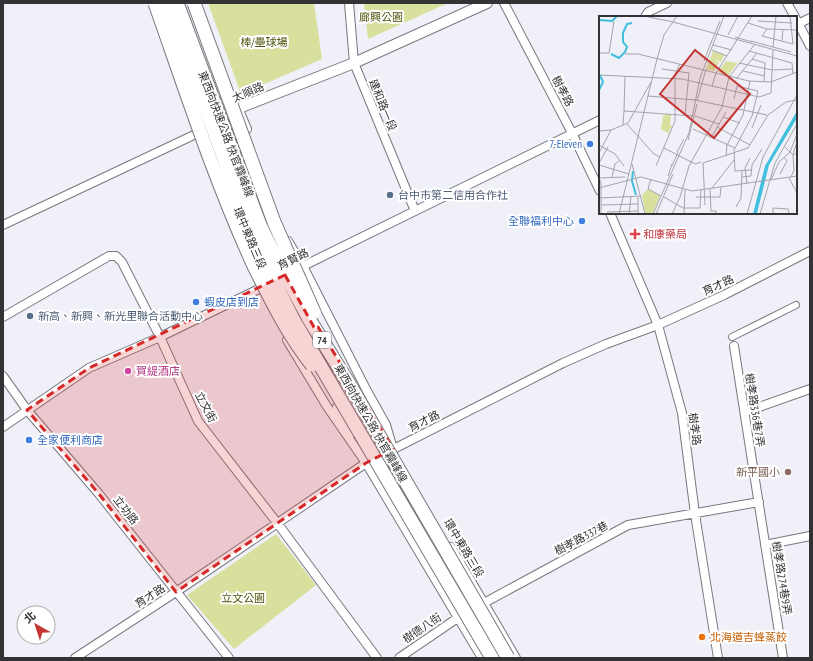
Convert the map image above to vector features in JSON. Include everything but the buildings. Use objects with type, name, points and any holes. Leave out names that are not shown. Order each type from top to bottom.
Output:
[{"type":"highway","points":[[155,3],[238,232],[272,302],[298,347],[337,395]]},
{"type":"highway","name":"東西向快速公路 快官霧峰線","points":[[167,3],[248,224],[272,277],[293,319],[492,658]]},
{"type":"highway","name":"東西向快速公路 快官霧峰線","points":[[177,3],[260,225],[276,258],[309,319],[351,387],[508,658]]},
{"type":"highway","points":[[194,3],[274,222],[315,313],[351,387]]},
{"type":"street","name":"環中東路三段","points":[[149,3],[200,132],[268,284],[343,416],[366,463]]},
{"type":"street","name":"環中東路三段","points":[[160,3],[200,132],[236,235],[259,289],[284,336],[326,405],[366,463],[472,639],[481,658]]},
{"type":"street","name":"環中東路三段","points":[[188,3],[266,224],[289,273],[312,318],[393,449],[516,658]]},
{"type":"street","name":"環中東路三段","points":[[200,3],[285,236],[303,266],[367,392],[386,425],[393,449]]},
{"type":"street","name":"建和路一段","points":[[349,3],[354,63],[415,211]]},
{"type":"street","name":"太順路","points":[[3,225],[200,132],[239,108],[354,63],[487,3]]},
{"type":"street","name":"樹孝路","points":[[504,3],[572,133],[599,189]]},
{"type":"street","points":[[646,16],[648,12],[667,3]]},
{"type":"street","points":[[787,3],[794,16]]},
{"type":"street","points":[[797,21],[810,18]]},
{"type":"street","points":[[797,23],[810,46]]},
{"type":"street","name":"育賢路","points":[[3,427],[89,368],[160,337],[259,289],[599,120]]},
{"type":"street","name":"樹孝路","points":[[610,214],[658,325],[682,413],[695,514],[718,658]]},
{"type":"street","name":"育才路","points":[[75,658],[278,524],[366,463],[563,363],[606,344],[658,325],[724,295],[810,251]]},
{"type":"street","name":"立文街","points":[[3,317],[109,256],[116,256],[122,262],[160,337],[198,421],[278,524],[377,658]]},
{"type":"street","points":[[733,341],[796,305]]},
{"type":"street","name":"樹孝路336巷7弄","points":[[733,341],[759,502]]},
{"type":"street","name":"立功路","points":[[3,376],[27,410],[99,494],[229,658]]},
{"type":"street","points":[[745,412],[810,389]]},
{"type":"street","name":"樹孝路337巷","points":[[484,602],[628,525],[759,502]]},
{"type":"street","name":"樹孝路274巷9弄","points":[[759,502],[783,658]]},
{"type":"street","points":[[765,545],[810,536]]},
{"type":"street","name":"樹德八街","points":[[399,658],[458,617]]},
{"type":"highlighted area","points":[[285,275],[315,329],[318,327],[393,449],[366,463],[176,592],[99,494],[27,410],[89,368]]},
{"type":"green space","name":"棒/壘球場","points":[[208,3],[314,3],[322,59],[241,94]]},
{"type":"green space","name":"廊興公園","points":[[364,3],[448,3],[368,39]]},
{"type":"green space","name":"立文公園","points":[[276,534],[316,585],[234,649],[187,595]]},
{"type":"place","name":"7-Eleven","points":[[590,144]]},
{"type":"place","name":"台中市第二信用合作社","points":[[390,195]]},
{"type":"place","name":"全聯福利中心","points":[[582,221]]},
{"type":"place","name":"和康藥局","points":[[635,234]]},
{"type":"place","name":"蝦皮店到店","points":[[196,302]]},
{"type":"place","name":"新高、新興、新光里聯合活動中心","points":[[30,316]]},
{"type":"place","name":"賀緹酒店","points":[[128,371]]},
{"type":"place","name":"全家便利商店","points":[[29,440]]},
{"type":"place","name":"新平國小","points":[[788,472]]},
{"type":"place","name":"北海道吉蜂蒸餃","points":[[702,637]]}]
